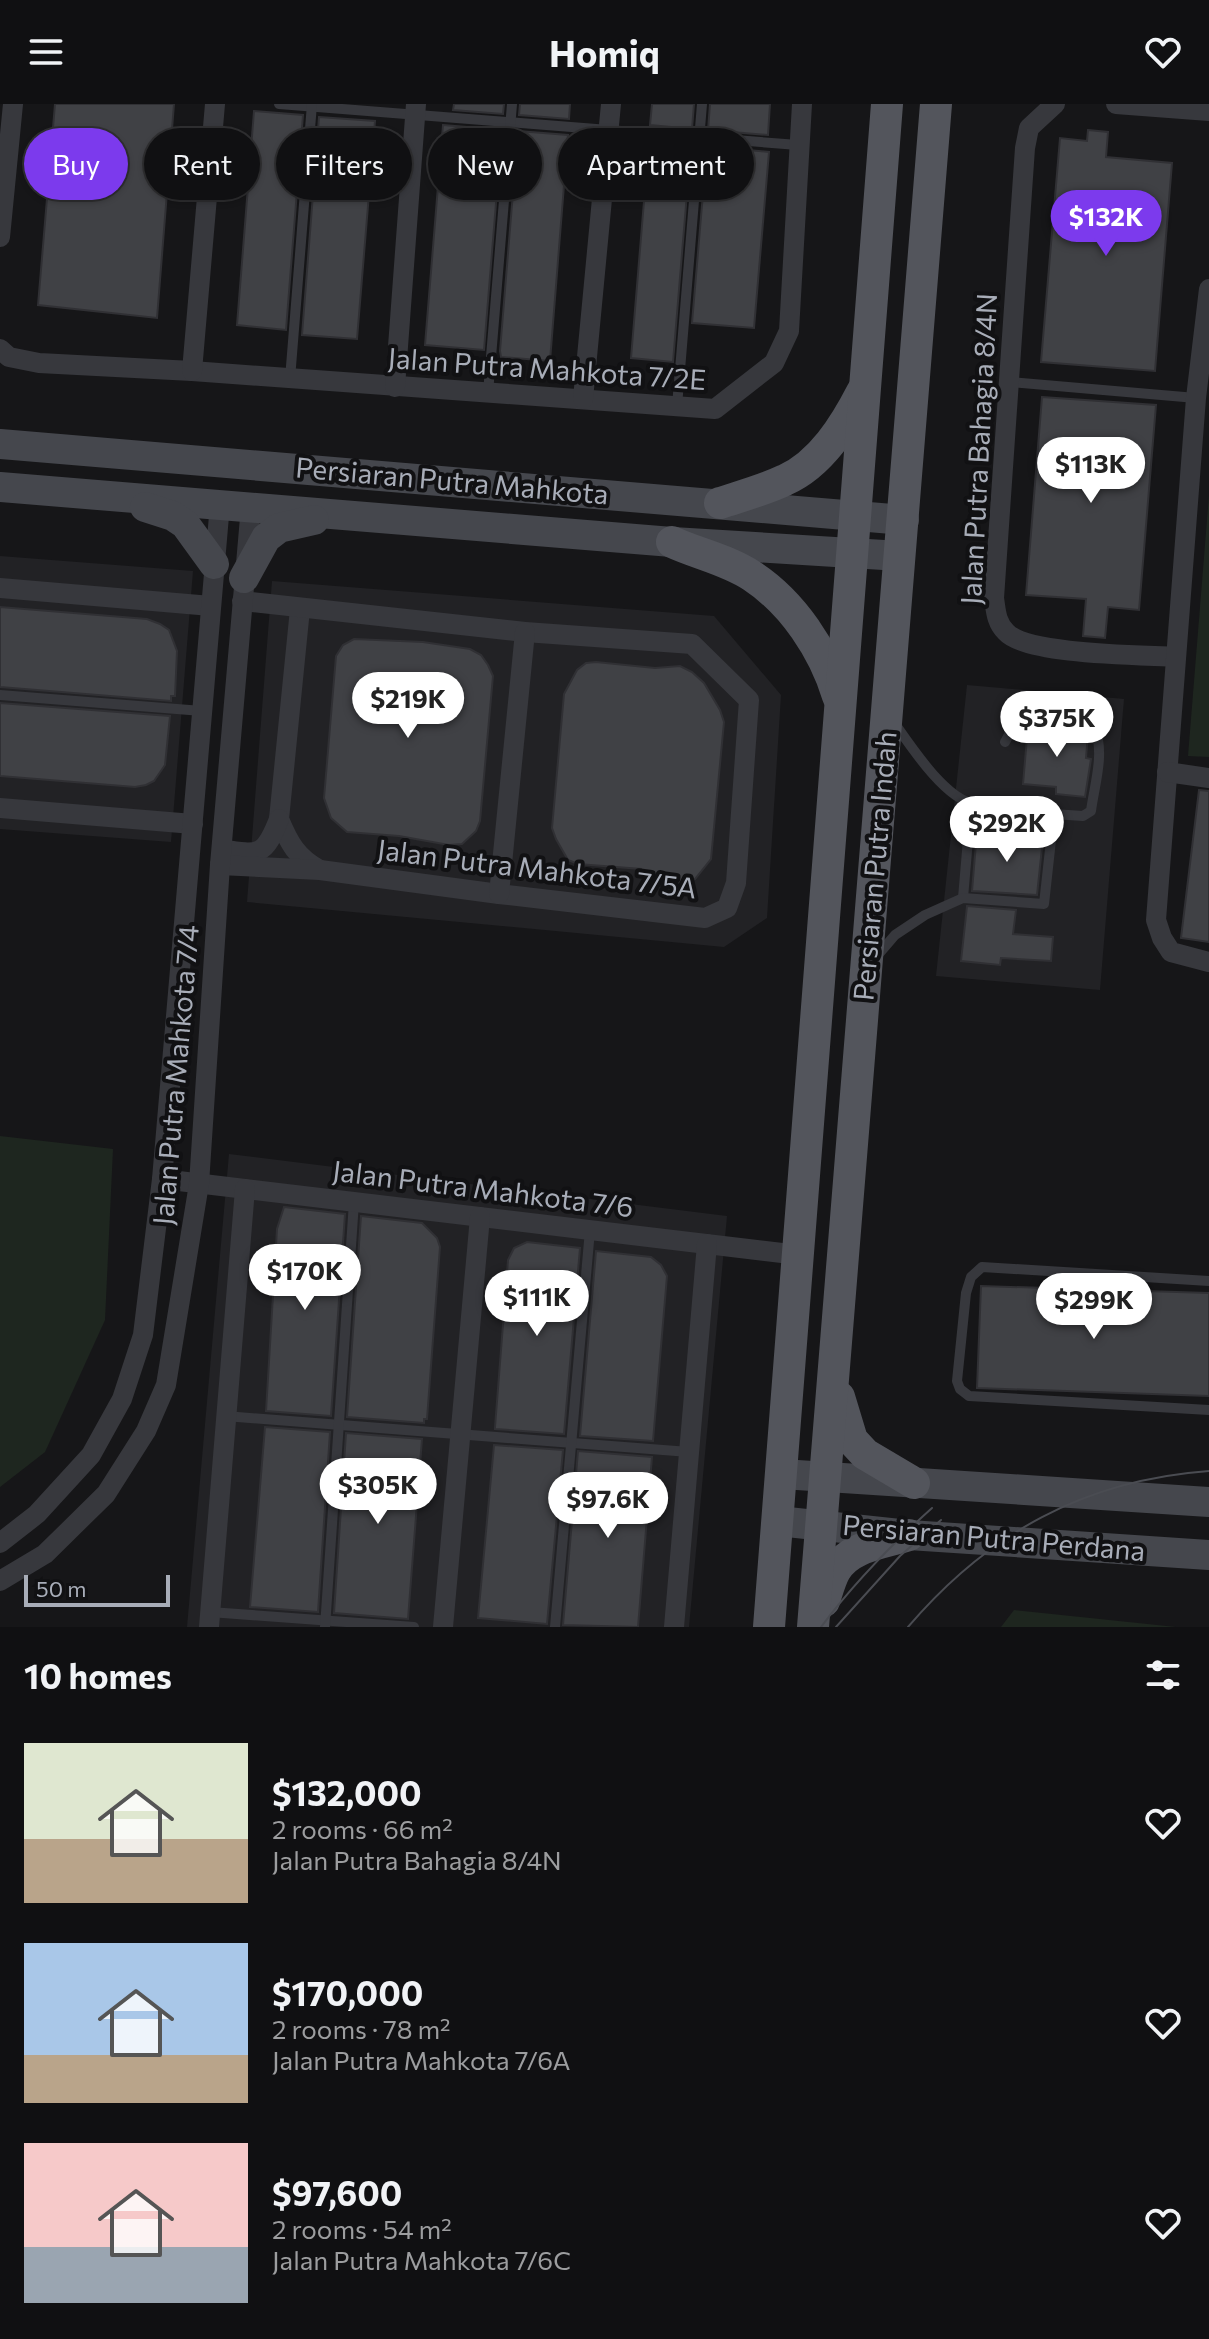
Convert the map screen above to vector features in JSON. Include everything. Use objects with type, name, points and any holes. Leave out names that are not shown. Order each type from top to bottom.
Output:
[{"type":"main road","name":"Persiaran Putra Indah","points":[[769,1627],[887,104]]},
{"type":"main road","name":"Persiaran Putra Indah","points":[[814,1627],[936,104]]},
{"type":"main road","points":[[720,503],[788,479],[807,465],[825,449],[849,417],[867,382]]},
{"type":"main road","points":[[672,542],[752,576],[780,599],[808,634],[830,671],[841,707]]},
{"type":"main road","points":[[834,1379],[852,1440],[865,1454],[914,1483]]},
{"type":"main road","points":[[814,1627],[836,1570],[848,1556],[860,1549],[909,1535]]},
{"type":"street","points":[[0,237],[13,104]]},
{"type":"street","points":[[192,371],[215,104]]},
{"type":"street","points":[[609,128],[611,104]]},
{"type":"street","name":"Jalan Putra Mahkota 7/2E","points":[[0,349],[9,357],[39,363],[192,371],[715,409],[774,363],[789,331],[802,104]]},
{"type":"street","name":"Jalan Putra Bahagia 8/4N","points":[[1055,104],[1029,128],[1025,148],[994,598],[996,617],[1007,634],[1025,645],[1176,657]]},
{"type":"street","points":[[1116,104],[1209,111]]},
{"type":"street","points":[[395,387],[416,110]]},
{"type":"street","points":[[583,399],[602,200]]},
{"type":"street","points":[[1209,289],[1196,398],[1156,920],[1171,952],[1209,962]]},
{"type":"street","name":"Persiaran Putra Mahkota","points":[[0,444],[904,520]]},
{"type":"street","points":[[128,454],[137,465],[235,498],[277,480],[321,481],[355,473]]},
{"type":"street","name":"Persiaran Putra Mahkota","points":[[0,487],[128,497],[235,498],[335,513],[672,542],[900,556]]},
{"type":"street","points":[[128,497],[152,512],[173,516],[185,524],[214,564]]},
{"type":"street","name":"Jalan Putra Mahkota 7/4","points":[[0,1543],[37,1514],[91,1455],[122,1399],[143,1335],[162,1179],[214,564],[235,498]]},
{"type":"street","name":"Jalan Putra Mahkota 7/4","points":[[0,1581],[45,1554],[106,1494],[146,1431],[166,1385],[199,1184],[243,590],[235,498]]},
{"type":"street","points":[[243,590],[266,538],[279,528],[335,513]]},
{"type":"street","points":[[0,588],[211,606]]},
{"type":"street","name":"Jalan Putra Mahkota 7/5A","points":[[221,857],[705,918],[727,908],[736,883],[749,700],[692,644],[525,632],[300,609],[243,590]]},
{"type":"street","points":[[221,857],[251,852],[269,845],[279,819],[300,609]]},
{"type":"street","points":[[499,894],[525,632]]},
{"type":"street","points":[[1167,772],[1209,778]]},
{"type":"street","points":[[0,808],[193,824]]},
{"type":"street","points":[[279,819],[290,847],[306,863],[320,870]]},
{"type":"street","name":"Jalan Putra Mahkota 7/6","points":[[162,1179],[799,1255]]},
{"type":"street","points":[[210,1619],[245,1189]]},
{"type":"street","points":[[443,1627],[480,1217]]},
{"type":"street","points":[[674,1627],[707,1244]]},
{"type":"street","name":"Persiaran Putra Perdana","points":[[782,1474],[1209,1502]]},
{"type":"street","name":"Persiaran Putra Perdana","points":[[778,1521],[909,1535],[1209,1555]]},
{"type":"lane","points":[[279,104],[416,110],[572,128]]},
{"type":"lane","points":[[488,393],[512,104]]},
{"type":"lane","points":[[700,128],[702,104]]},
{"type":"lane","points":[[290,379],[312,105]]},
{"type":"lane","points":[[754,142],[798,145]]},
{"type":"lane","points":[[677,406],[694,200]]},
{"type":"lane","points":[[1009,382],[1196,398]]},
{"type":"lane","points":[[0,695],[202,711]]},
{"type":"lane","points":[[888,713],[914,751],[946,788],[971,804],[1083,816],[1091,811],[1099,745],[1090,723],[1079,719],[1028,717],[1019,721],[1005,742]]},
{"type":"lane","points":[[963,898],[971,804]]},
{"type":"lane","points":[[867,967],[895,935],[925,915],[963,898],[1044,904],[1053,814]]},
{"type":"lane","points":[[325,1624],[354,1202]]},
{"type":"lane","points":[[555,1627],[590,1230]]},
{"type":"lane","points":[[1209,1281],[982,1267],[971,1277],[966,1293],[957,1381],[960,1389],[969,1396],[1209,1410]]},
{"type":"lane","points":[[225,1416],[689,1452]]},
{"type":"lane","points":[[210,1619],[414,1627]]},
{"type":"shaded area","points":[[1209,495],[1209,757],[1188,756]]},
{"type":"shaded area","points":[[0,556],[193,571],[171,842],[0,829]]},
{"type":"shaded area","points":[[272,581],[714,616],[781,695],[767,918],[724,947],[247,902]]},
{"type":"shaded area","points":[[967,685],[1124,699],[1100,990],[936,976]]},
{"type":"shaded area","points":[[0,1136],[113,1149],[105,1320],[45,1452],[0,1487]]},
{"type":"shaded area","points":[[229,1154],[727,1216],[689,1627],[187,1627]]},
{"type":"shaded area","points":[[1014,1610],[1176,1627],[1001,1627]]},
{"type":"building","points":[[55,104],[174,104],[172,128],[144,128],[144,200],[166,200],[157,318],[38,305],[47,200],[128,200],[128,128],[53,128]]},
{"type":"building","points":[[454,104],[504,104],[503,114],[453,110]]},
{"type":"building","points":[[520,104],[570,104],[569,119],[519,115]]},
{"type":"building","points":[[652,104],[694,104],[692,128],[650,125]]},
{"type":"building","points":[[710,104],[770,104],[768,135],[754,134],[754,128],[708,128]]},
{"type":"building","points":[[254,111],[303,115],[302,128],[276,128],[276,200],[296,200],[286,330],[237,325],[247,200],[260,200],[260,128],[253,128]]},
{"type":"building","points":[[319,117],[375,121],[374,128],[318,128]]},
{"type":"building","points":[[443,125],[478,128],[443,128]]},
{"type":"building","points":[[1088,130],[1108,132],[1106,157],[1172,163],[1155,371],[1041,362],[1060,138],[1087,141]]},
{"type":"building","points":[[542,133],[558,134],[558,200],[563,200],[550,361],[501,357],[512,200],[542,200]]},
{"type":"building","points":[[754,151],[769,152],[754,328],[692,323],[702,200],[754,200]]},
{"type":"building","points":[[313,200],[368,200],[357,339],[302,335]]},
{"type":"building","points":[[437,200],[496,200],[484,350],[425,345]]},
{"type":"building","points":[[644,200],[686,200],[673,362],[631,358]]},
{"type":"building","points":[[1042,397],[1156,405],[1139,610],[1108,607],[1105,638],[1083,636],[1086,599],[1026,595]]},
{"type":"building","points":[[0,607],[147,619],[160,624],[169,630],[177,651],[175,696],[171,696],[171,701],[0,687]]},
{"type":"building","points":[[354,639],[423,642],[470,649],[481,655],[488,665],[493,676],[480,821],[476,831],[462,844],[347,832],[331,818],[324,798],[336,656],[343,645]]},
{"type":"building","points":[[586,663],[655,668],[680,666],[704,683],[720,710],[724,722],[711,859],[695,879],[680,883],[641,876],[641,869],[578,864],[568,860],[556,839],[552,828],[564,694],[577,670]]},
{"type":"building","points":[[0,703],[170,716],[165,765],[154,781],[135,787],[0,776]]},
{"type":"building","points":[[1053,724],[1088,734],[1086,758],[1091,759],[1085,797],[1056,794],[1056,787],[1023,784],[1028,726]]},
{"type":"building","points":[[1199,790],[1209,791],[1209,942],[1181,938]]},
{"type":"building","points":[[977,831],[1043,838],[1037,895],[972,891]]},
{"type":"building","points":[[967,906],[1016,910],[1013,934],[1053,937],[1051,961],[1001,958],[1000,965],[961,961]]},
{"type":"building","points":[[284,1207],[345,1214],[331,1416],[266,1411],[277,1229]]},
{"type":"building","points":[[361,1216],[422,1223],[437,1238],[440,1247],[427,1419],[424,1423],[347,1417]]},
{"type":"building","points":[[527,1242],[580,1248],[564,1434],[495,1429],[508,1260],[514,1248]]},
{"type":"building","points":[[596,1251],[651,1257],[661,1265],[667,1276],[653,1441],[580,1436]]},
{"type":"building","points":[[981,1286],[1209,1293],[1209,1396],[977,1388]]},
{"type":"building","points":[[265,1427],[330,1432],[318,1612],[250,1607]]},
{"type":"building","points":[[346,1433],[422,1439],[408,1619],[334,1613]]},
{"type":"building","points":[[494,1445],[563,1450],[547,1624],[478,1618]]},
{"type":"building","points":[[578,1451],[652,1457],[638,1627],[563,1625]]},
{"type":"tram line","points":[[908,1627],[971,1564],[1042,1517],[1121,1486],[1164,1476],[1209,1471]]},
{"type":"tram line","points":[[821,1627],[846,1595],[932,1508]]},
{"type":"tram line","points":[[836,1627],[900,1556],[941,1520]]}]
